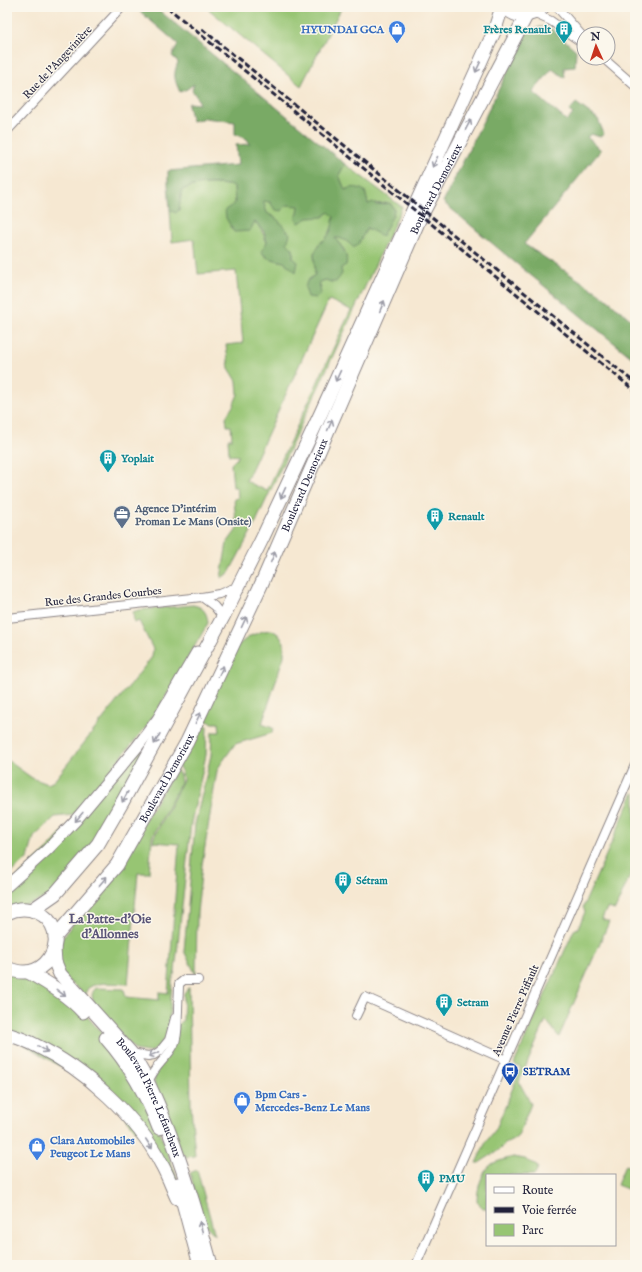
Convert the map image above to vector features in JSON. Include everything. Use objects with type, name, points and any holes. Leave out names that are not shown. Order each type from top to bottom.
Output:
[{"type":"main road","points":[[503,7],[514,14],[534,12]]},
{"type":"main road","name":"Boulevard Demorieux","points":[[32,910],[55,894],[98,844],[123,801],[263,537],[494,32],[503,7]]},
{"type":"main road","name":"Boulevard Demorieux","points":[[28,972],[40,968],[49,960],[55,943],[116,865],[187,742],[261,585],[419,220],[534,12]]},
{"type":"main road","points":[[7,886],[47,850],[75,821],[137,747],[158,719],[222,614],[231,589],[263,537]]},
{"type":"main road","points":[[7,913],[19,909],[32,910]]},
{"type":"main road","name":"Boulevard Pierre Lefaucheux","points":[[32,910],[40,913],[48,919],[52,926],[55,943],[55,962],[60,974],[131,1053],[138,1063],[159,1103],[200,1223],[211,1265]]},
{"type":"main road","name":"Boulevard Pierre Lefaucheux","points":[[7,968],[16,972],[28,972],[49,983],[76,1004],[114,1047],[144,1093],[172,1164],[200,1265]]},
{"type":"main road","points":[[7,1034],[35,1045],[70,1066],[109,1096],[140,1131],[162,1164],[177,1198],[184,1204]]},
{"type":"street","name":"Rue de l'Angevinière","points":[[7,131],[122,7]]},
{"type":"street","points":[[556,7],[576,29]]},
{"type":"street","points":[[534,12],[552,21],[576,38]]},
{"type":"street","points":[[612,66],[635,86]]},
{"type":"street","name":"Rue des Grandes Courbes","points":[[7,618],[202,597],[219,594],[231,589]]},
{"type":"street","points":[[202,597],[222,614]]},
{"type":"street","name":"Avenue Pierre Piffault","points":[[416,1265],[635,765]]},
{"type":"street","points":[[148,1083],[151,1074],[168,1055],[175,1044],[178,1031],[179,984],[184,980],[198,980]]},
{"type":"street","points":[[356,1016],[365,997],[506,1060]]},
{"type":"street","points":[[131,1053],[148,1056],[154,1055],[160,1051],[170,1040],[178,1011]]},
{"type":"green space","points":[[141,7],[155,7],[345,164],[339,175],[345,190],[353,188],[360,189],[365,191],[368,204],[373,202],[376,205],[390,203],[394,209],[393,215],[382,236],[367,228],[359,243],[354,248],[346,241],[335,238],[345,254],[347,261],[346,265],[341,268],[342,274],[336,282],[326,280],[319,282],[321,294],[316,298],[308,297],[305,288],[307,281],[315,275],[314,253],[320,243],[328,236],[332,228],[334,217],[329,212],[323,217],[308,218],[299,223],[295,217],[298,214],[299,206],[286,205],[282,211],[275,210],[270,202],[263,201],[267,213],[277,219],[290,234],[287,243],[293,249],[293,258],[298,262],[296,272],[284,262],[268,258],[261,252],[267,242],[264,232],[255,221],[250,231],[234,232],[226,218],[225,210],[235,203],[234,186],[208,184],[188,187],[182,190],[179,210],[176,213],[170,210],[168,171],[238,165],[236,145],[250,144],[247,139],[235,134],[235,122],[205,118],[192,121],[188,106],[189,103],[200,104],[192,90],[194,84],[180,92],[176,84],[175,70],[178,62],[172,56],[178,44],[137,9]]},
{"type":"green space","points":[[206,7],[342,7],[301,86]]},
{"type":"green space","points":[[549,27],[576,50],[575,67],[564,68],[565,78],[552,69],[533,92],[567,121],[573,114],[569,111],[576,103],[598,119],[604,134],[600,137],[591,134],[587,137],[601,150],[524,244],[602,295],[635,323],[635,360],[443,202],[526,34],[534,29]]},
{"type":"green space","points":[[345,164],[402,207],[255,524],[229,573],[221,578],[227,543],[243,521],[239,524],[236,522],[234,499],[238,498],[237,487],[233,487],[231,464],[239,456],[229,455],[228,439],[232,439],[231,426],[227,426],[226,417],[238,394],[237,381],[229,368],[226,345],[243,343],[236,271],[198,274],[194,239],[172,242],[170,210],[176,212],[182,190],[189,187],[208,184],[234,186],[235,203],[258,225],[267,243],[261,252],[268,258],[284,262],[293,258],[293,249],[287,243],[277,219],[267,213],[263,201],[300,206],[298,214],[307,217],[315,218],[329,212],[334,217],[332,228],[328,236],[320,243],[314,253],[315,275],[307,281],[321,288],[319,282],[326,280],[331,282],[341,268],[345,251],[335,238],[342,238],[349,243],[364,234],[367,228],[372,231],[393,215],[394,209],[390,203],[368,204],[365,191],[345,190],[339,175]],"holes":[[[329,300],[351,310],[267,491],[246,481]]]},
{"type":"green space","points":[[193,605],[200,607],[204,611],[207,616],[208,623],[163,701],[146,727],[73,815],[55,817],[34,837],[28,858],[7,876],[7,760],[32,778],[48,784],[54,781],[152,657],[153,649],[139,621],[134,623],[133,612],[138,610]]},
{"type":"green space","points":[[272,630],[278,634],[284,642],[284,656],[262,724],[273,728],[272,733],[235,744],[217,771],[202,865],[197,913],[196,975],[184,951],[195,824],[211,755],[212,732],[220,732],[219,723],[213,723],[198,718],[230,651],[250,636],[263,631]]},
{"type":"green space","points":[[158,719],[123,801],[55,894],[7,913],[7,886],[47,850]]},
{"type":"green space","points":[[200,721],[207,726],[206,755],[191,823],[175,971],[172,982],[168,1035],[158,1047],[152,1051],[147,1052],[135,1050],[95,1005],[92,994],[96,988],[124,989],[126,997],[159,1000],[159,992],[168,993],[179,844],[153,842],[154,837],[183,780],[182,772],[177,765]]},
{"type":"green space","points":[[176,769],[180,775],[181,782],[152,837],[149,873],[138,873],[128,984],[103,983],[94,985],[87,989],[86,995],[60,974],[54,949],[117,865]]},
{"type":"green space","points":[[634,792],[635,864],[615,910],[607,908],[602,919],[609,922],[559,1037],[546,1020],[519,1082],[531,1104],[518,1136],[479,1163],[476,1163],[486,1142],[496,1129],[521,1068],[514,1064],[574,930],[578,928],[585,912],[583,907]]},
{"type":"green space","points":[[7,968],[76,1004],[114,1047],[157,1124],[176,1176],[184,1204],[162,1164],[109,1096],[7,1034]]},
{"type":"green space","points":[[189,987],[191,1106],[195,1156],[186,1157],[179,1149],[154,1081],[178,1024],[183,1020],[184,993]]},
{"type":"green space","points":[[513,1157],[525,1159],[538,1167],[535,1174],[486,1174],[486,1210],[477,1202],[480,1182],[488,1167],[499,1161]]},
{"type":"green space","points":[[625,1165],[635,1169],[635,1192],[617,1185]]},
{"type":"green space","points":[[197,1170],[215,1235],[203,1222],[190,1173]]},
{"type":"railway","points":[[167,7],[635,391]]},
{"type":"railway","points":[[202,29],[635,383]]},
{"type":"place","name":"HYUNDAI GCA","points":[[397,44]]},
{"type":"place","name":"Frères Renault","points":[[564,44]]},
{"type":"place","name":"Yoplait","points":[[108,473]]},
{"type":"place","name":"Agence D'intérim Proman Le Mans (Onsite)","points":[[122,529]]},
{"type":"place","name":"Renault","points":[[435,531]]},
{"type":"place","name":"Sétram","points":[[343,895]]},
{"type":"place","name":"Setram","points":[[444,1017]]},
{"type":"place","name":"SETRAM","points":[[510,1086]]},
{"type":"place","name":"Bpm Cars - Mercedes-Benz Le Mans","points":[[242,1115]]},
{"type":"place","name":"Clara Automobiles Peugeot Le Mans","points":[[37,1161]]},
{"type":"place","name":"PMU","points":[[426,1193]]},
{"type":"district","name":"La Patte-d'Oie d'Allonnes","points":[[110,926]]}]
